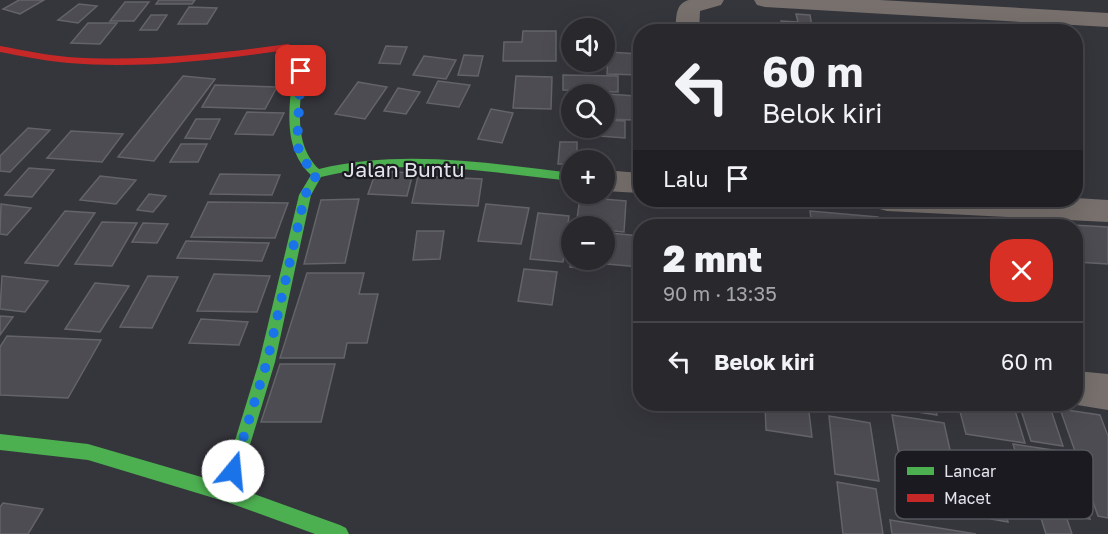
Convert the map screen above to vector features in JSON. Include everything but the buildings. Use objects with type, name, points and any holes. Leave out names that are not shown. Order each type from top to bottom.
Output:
[{"type":"street","points":[[687,24],[688,3],[713,0]]},
{"type":"street","points":[[765,0],[1108,20]]},
{"type":"street","points":[[896,7],[903,24]]},
{"type":"street","points":[[0,49],[67,60],[143,61],[205,59],[288,47],[298,51],[301,71],[297,144],[302,159],[317,174]]},
{"type":"street","name":"Jalan Buntu","points":[[227,493],[267,362],[305,195],[317,174],[345,165],[413,164],[561,176]]},
{"type":"street","points":[[615,181],[633,182]]},
{"type":"street","points":[[907,209],[1108,211]]},
{"type":"street","points":[[1083,389],[1108,392]]},
{"type":"street","points":[[0,442],[88,452],[227,493],[340,534]]},
{"type":"traffic: fast","points":[[294,49],[299,51],[295,119],[297,145],[302,159],[317,174]]},
{"type":"traffic: fast","points":[[227,493],[267,362],[305,195],[317,174],[378,163],[411,162],[477,166],[561,176]]},
{"type":"traffic: fast","points":[[0,442],[88,452],[227,493],[340,534]]},
{"type":"traffic: jam","points":[[0,49],[68,60],[123,62],[206,57],[288,47],[294,49]]},
{"type":"route","points":[[233,471],[267,362],[305,195],[317,174],[302,159],[297,144],[301,71]]}]
